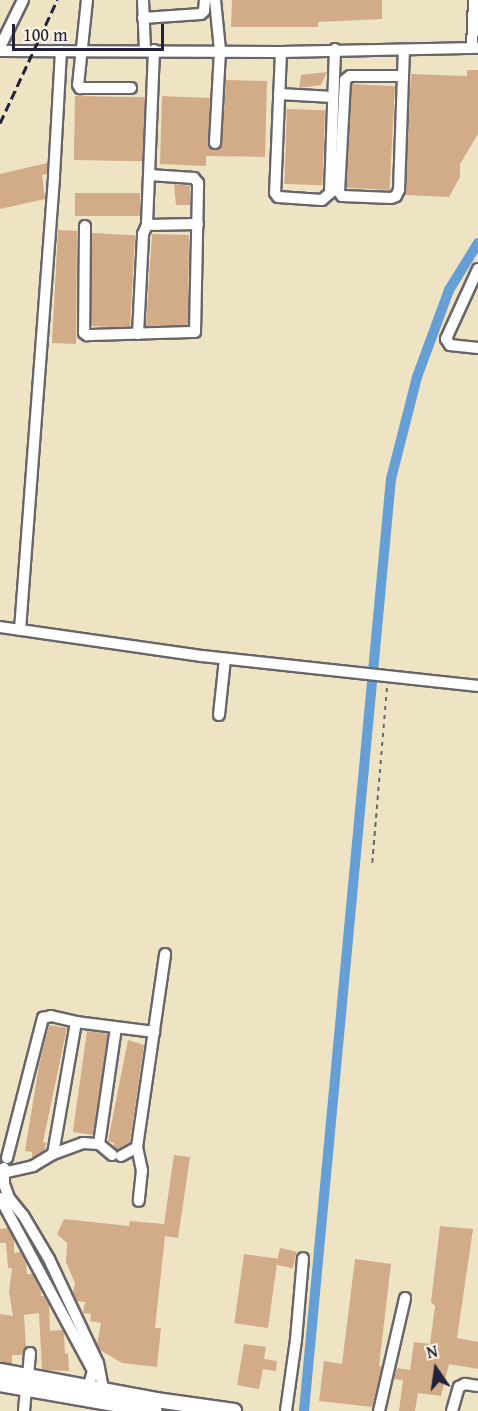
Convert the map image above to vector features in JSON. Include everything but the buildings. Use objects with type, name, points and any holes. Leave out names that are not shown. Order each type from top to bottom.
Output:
[{"type":"main road","points":[[0,1371],[27,1382],[104,1396],[155,1411]]},
{"type":"main road","points":[[0,1384],[27,1382]]},
{"type":"main road","points":[[137,1405],[234,1411]]},
{"type":"street","points":[[23,0],[0,49],[281,51],[475,48],[474,0]]},
{"type":"street","points":[[87,0],[77,83],[80,88],[130,88]]},
{"type":"street","points":[[138,334],[143,234],[147,225],[149,175],[149,50],[143,18],[143,0]]},
{"type":"street","points":[[143,18],[201,14],[204,11],[205,0]]},
{"type":"street","points":[[215,0],[220,50],[215,144]]},
{"type":"street","points":[[281,51],[275,193],[278,197],[322,200],[330,193],[334,49]]},
{"type":"street","points":[[403,76],[350,76],[345,80],[339,192],[342,196],[391,198],[396,196],[399,190],[404,50]]},
{"type":"street","points":[[20,630],[61,51]]},
{"type":"street","points":[[279,94],[333,97]]},
{"type":"street","points":[[85,226],[84,333],[87,335],[195,332],[198,181],[194,178],[149,175]]},
{"type":"street","points":[[147,225],[198,224]]},
{"type":"street","points":[[478,268],[446,339],[450,345],[478,348]]},
{"type":"street","points":[[0,627],[225,659],[478,686]]},
{"type":"street","points":[[219,715],[225,659]]},
{"type":"street","points":[[139,1201],[142,1170],[136,1147],[165,954]]},
{"type":"street","points":[[86,1393],[93,1371],[5,1198],[4,1166],[41,1021],[51,1016],[76,1022],[154,1032]]},
{"type":"street","points":[[53,1154],[76,1022]]},
{"type":"street","points":[[99,1144],[116,1028]]},
{"type":"street","points":[[4,1166],[33,1166],[53,1154],[83,1143],[99,1144],[116,1156],[136,1147]]},
{"type":"street","points":[[5,1198],[23,1215],[49,1259],[98,1363],[104,1396]]},
{"type":"street","points":[[286,1411],[296,1340],[303,1258]]},
{"type":"street","points":[[379,1411],[405,1298]]},
{"type":"street","points":[[24,1411],[30,1353]]},
{"type":"street","points":[[452,1411],[459,1387],[465,1384],[478,1386]]},
{"type":"path","points":[[372,862],[387,676]]},
{"type":"waterway","points":[[304,1411],[391,479],[417,377],[449,290],[478,243]]},
{"type":"railway","points":[[0,123],[57,0]]}]
